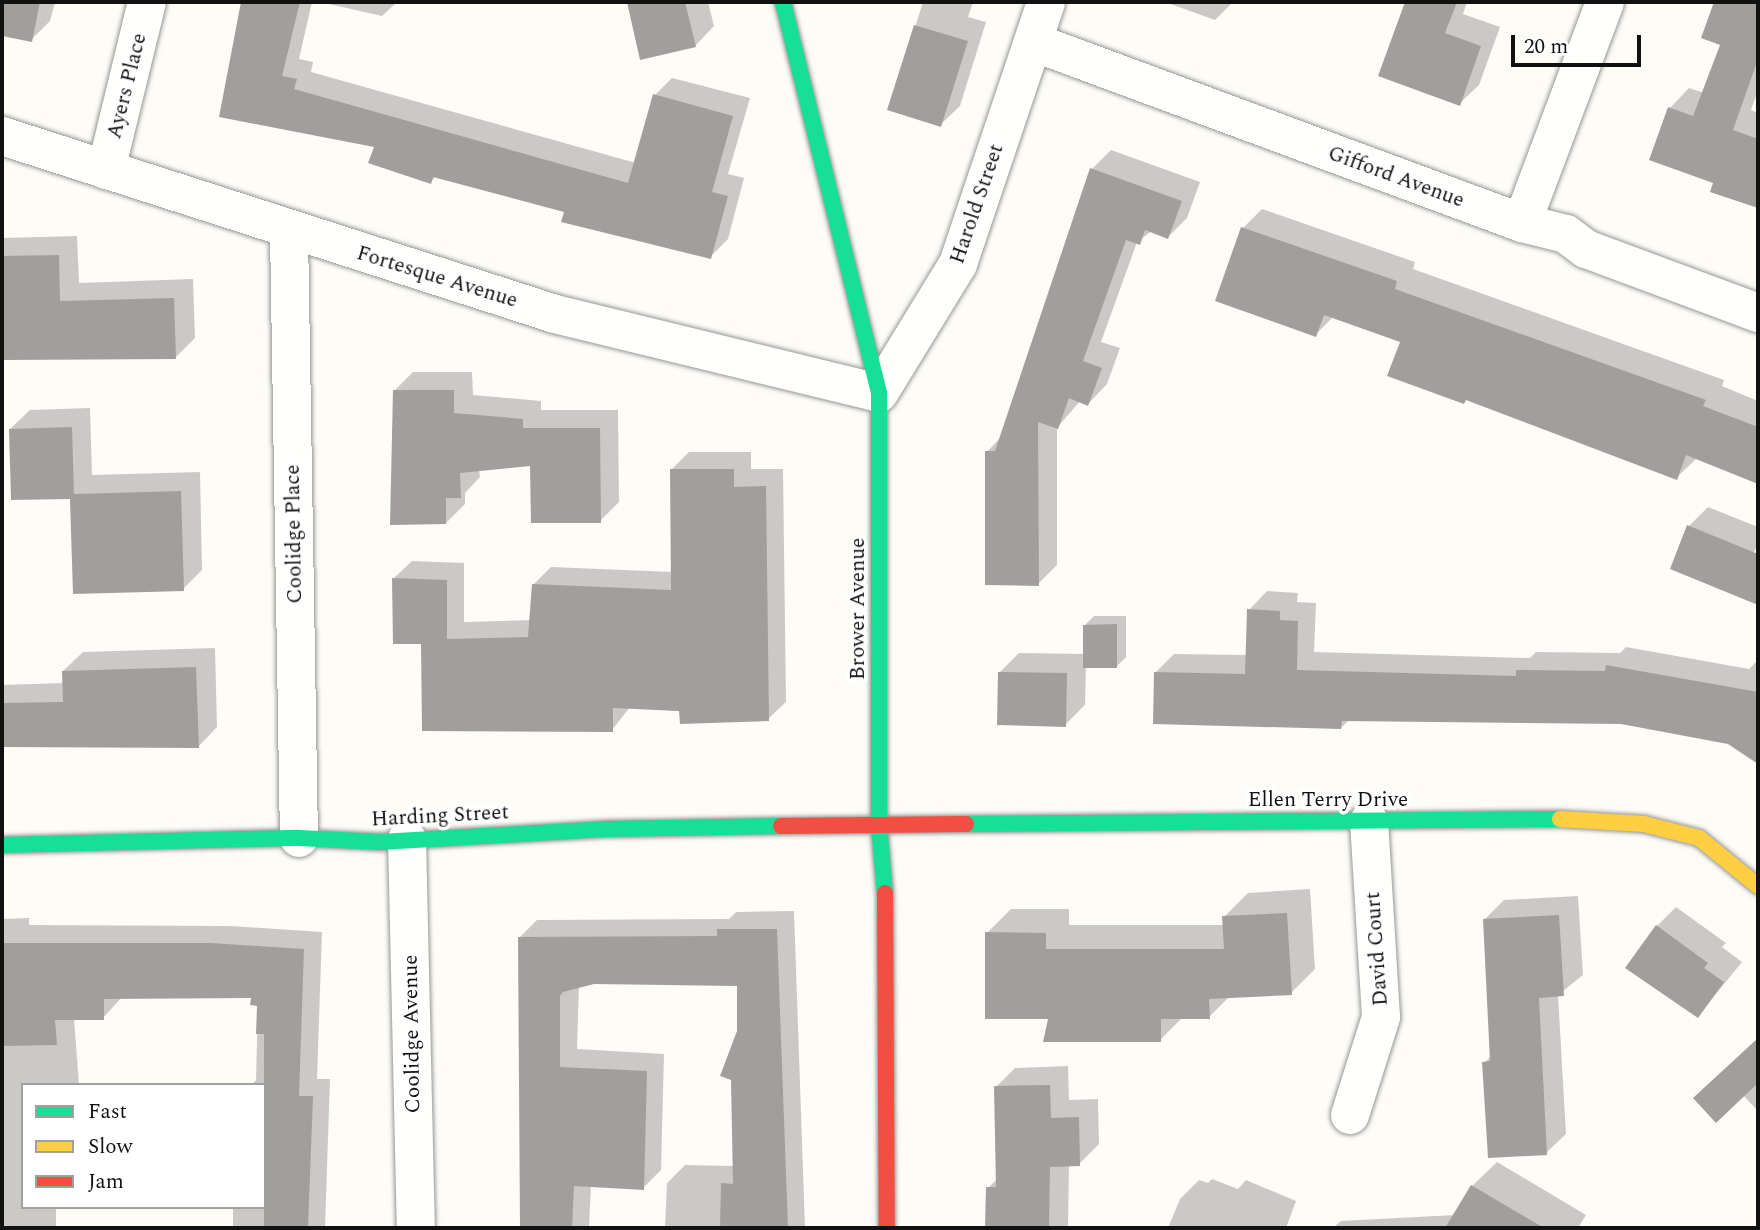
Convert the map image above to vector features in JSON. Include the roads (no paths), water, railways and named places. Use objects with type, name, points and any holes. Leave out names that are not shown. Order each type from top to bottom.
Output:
[{"type":"street","name":"Ayers Place","points":[[106,170],[147,2]]},
{"type":"street","name":"Brower Avenue","points":[[783,2],[879,393],[879,824],[885,896],[887,1228]]},
{"type":"street","name":"Harold Street","points":[[879,393],[958,264],[1046,2]]},
{"type":"street","points":[[1522,223],[1605,2]]},
{"type":"street","name":"Gifford Avenue","points":[[1033,42],[1522,223],[1566,234],[1586,249],[1758,313]]},
{"type":"street","name":"Fortesque Avenue","points":[[2,136],[289,231],[555,314],[879,393]]},
{"type":"street","name":"Coolidge Place","points":[[289,231],[299,838]]},
{"type":"street","name":"Ellen Terry Drive","points":[[879,824],[1578,819],[1644,824],[1699,838],[1758,886]]},
{"type":"street","name":"David Court","points":[[1350,1115],[1381,1017],[1369,821]]},
{"type":"street","name":"Harding Street","points":[[2,845],[299,838],[407,839],[608,829],[879,824]]},
{"type":"street","name":"Coolidge Avenue","points":[[407,839],[416,1228]]}]
